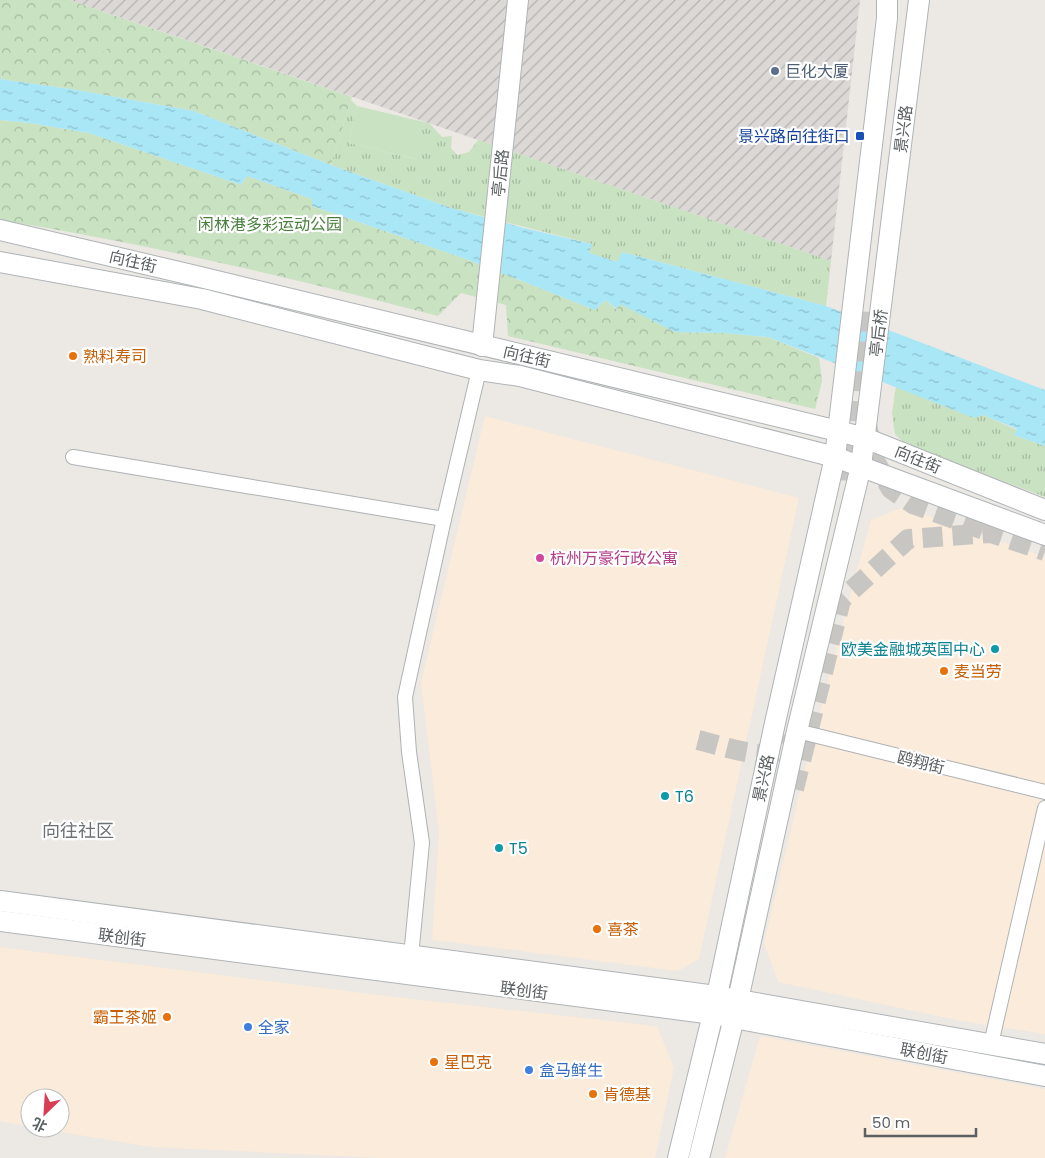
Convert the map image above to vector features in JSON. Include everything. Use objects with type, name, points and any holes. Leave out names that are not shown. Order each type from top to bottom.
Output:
[{"type":"street","name":"亭后路","points":[[482,346],[518,0]]},
{"type":"street","name":"景兴路","points":[[858,254],[887,18],[887,0]]},
{"type":"street","name":"景兴路","points":[[887,259],[919,0]]},
{"type":"street","name":"向往街","points":[[0,230],[865,438],[1045,510]]},
{"type":"street","name":"亭后桥","points":[[842,396],[858,254]]},
{"type":"street","name":"亭后桥","points":[[869,406],[887,259]]},
{"type":"street","name":"向往街","points":[[0,262],[202,299],[479,370],[520,376],[835,457],[1045,535]]},
{"type":"street","points":[[411,956],[422,843],[409,752],[405,697],[479,370]]},
{"type":"street","name":"景兴路","points":[[678,1158],[714,1005],[774,723],[835,457],[842,396]]},
{"type":"street","name":"景兴路","points":[[699,1158],[736,1008],[797,731],[862,466],[869,406]]},
{"type":"street","points":[[73,457],[444,519]]},
{"type":"street","name":"鸥翔街","points":[[797,731],[1045,792]]},
{"type":"street","points":[[991,1044],[1045,808]]},
{"type":"street","name":"联创街","points":[[0,902],[411,956],[714,1005]]},
{"type":"street","name":"联创街","points":[[0,921],[714,1005],[991,1044],[1045,1054]]},
{"type":"street","name":"联创街","points":[[736,1008],[1045,1076]]},
{"type":"shaded area","points":[[69,0],[860,0],[831,261],[143,25]]},
{"type":"shaded area","points":[[485,416],[799,498],[699,959],[678,971],[432,940],[439,833],[421,682]]},
{"type":"shaded area","points":[[903,507],[1045,557],[1045,1034],[961,1021],[778,982],[764,943],[805,770],[871,520]]},
{"type":"shaded area","points":[[0,947],[386,996],[657,1026],[674,1068],[655,1158],[379,1158],[151,1147],[70,1134],[70,1088],[20,1088],[20,1125],[0,1121]]},
{"type":"shaded area","points":[[760,1036],[1045,1089],[1045,1158],[725,1158]]},
{"type":"green space","points":[[0,0],[69,0],[352,97],[331,165],[194,111],[77,90],[0,79]]},
{"type":"green space","points":[[108,34],[115,43],[95,58],[88,50]]},
{"type":"green space","points":[[351,100],[357,106],[349,143],[415,159],[424,122],[429,123],[442,137],[452,136],[451,148],[457,155],[469,152],[478,140],[831,261],[826,306],[622,252],[618,262],[588,253],[592,244],[454,209],[331,165]]},
{"type":"green space","points":[[357,106],[424,122],[416,159],[349,143]]},
{"type":"green space","name":"闲林港多彩运动公园","points":[[0,120],[89,133],[241,185],[247,176],[312,199],[312,206],[466,259],[595,310],[605,300],[616,309],[620,303],[675,332],[724,333],[768,337],[819,358],[822,381],[815,409],[508,336],[506,305],[461,293],[438,316],[220,263],[55,229],[0,220]]},
{"type":"green space","points":[[896,387],[970,416],[983,415],[1017,430],[1014,435],[1045,446],[1045,497],[904,443],[895,434],[892,413]]},
{"type":"water","points":[[0,79],[77,90],[194,111],[331,165],[451,208],[592,244],[589,253],[617,262],[622,252],[826,306],[1045,390],[1045,446],[1014,435],[1017,429],[983,415],[974,418],[768,337],[724,333],[675,332],[620,304],[617,309],[605,300],[595,310],[466,259],[312,206],[312,199],[247,176],[241,185],[89,133],[0,120]]},
{"type":"tunnel","points":[[850,481],[862,302]]},
{"type":"tunnel","points":[[867,425],[875,461],[891,489],[913,504],[984,530]]},
{"type":"tunnel","points":[[794,789],[841,600],[908,539],[991,533],[1045,551]]},
{"type":"tunnel","points":[[698,740],[736,750],[765,754],[785,747],[802,730]]},
{"type":"place","name":"巨化大厦","points":[[775,71]]},
{"type":"place","name":"景兴路向往街口","points":[[860,136]]},
{"type":"place","name":"熟料寿司","points":[[73,356]]},
{"type":"place","name":"杭州万豪行政公寓","points":[[540,558]]},
{"type":"place","name":"欧美金融城英国中心","points":[[995,649]]},
{"type":"place","name":"麦当劳","points":[[944,671]]},
{"type":"place","name":"T6","points":[[665,796]]},
{"type":"place","name":"T5","points":[[499,848]]},
{"type":"place","name":"喜茶","points":[[597,929]]},
{"type":"place","name":"霸王茶姬","points":[[167,1017]]},
{"type":"place","name":"全家","points":[[248,1027]]},
{"type":"place","name":"星巴克","points":[[434,1062]]},
{"type":"place","name":"盒马鲜生","points":[[529,1070]]},
{"type":"place","name":"肯德基","points":[[593,1094]]},
{"type":"district","name":"向往社区","points":[[78,831]]}]
